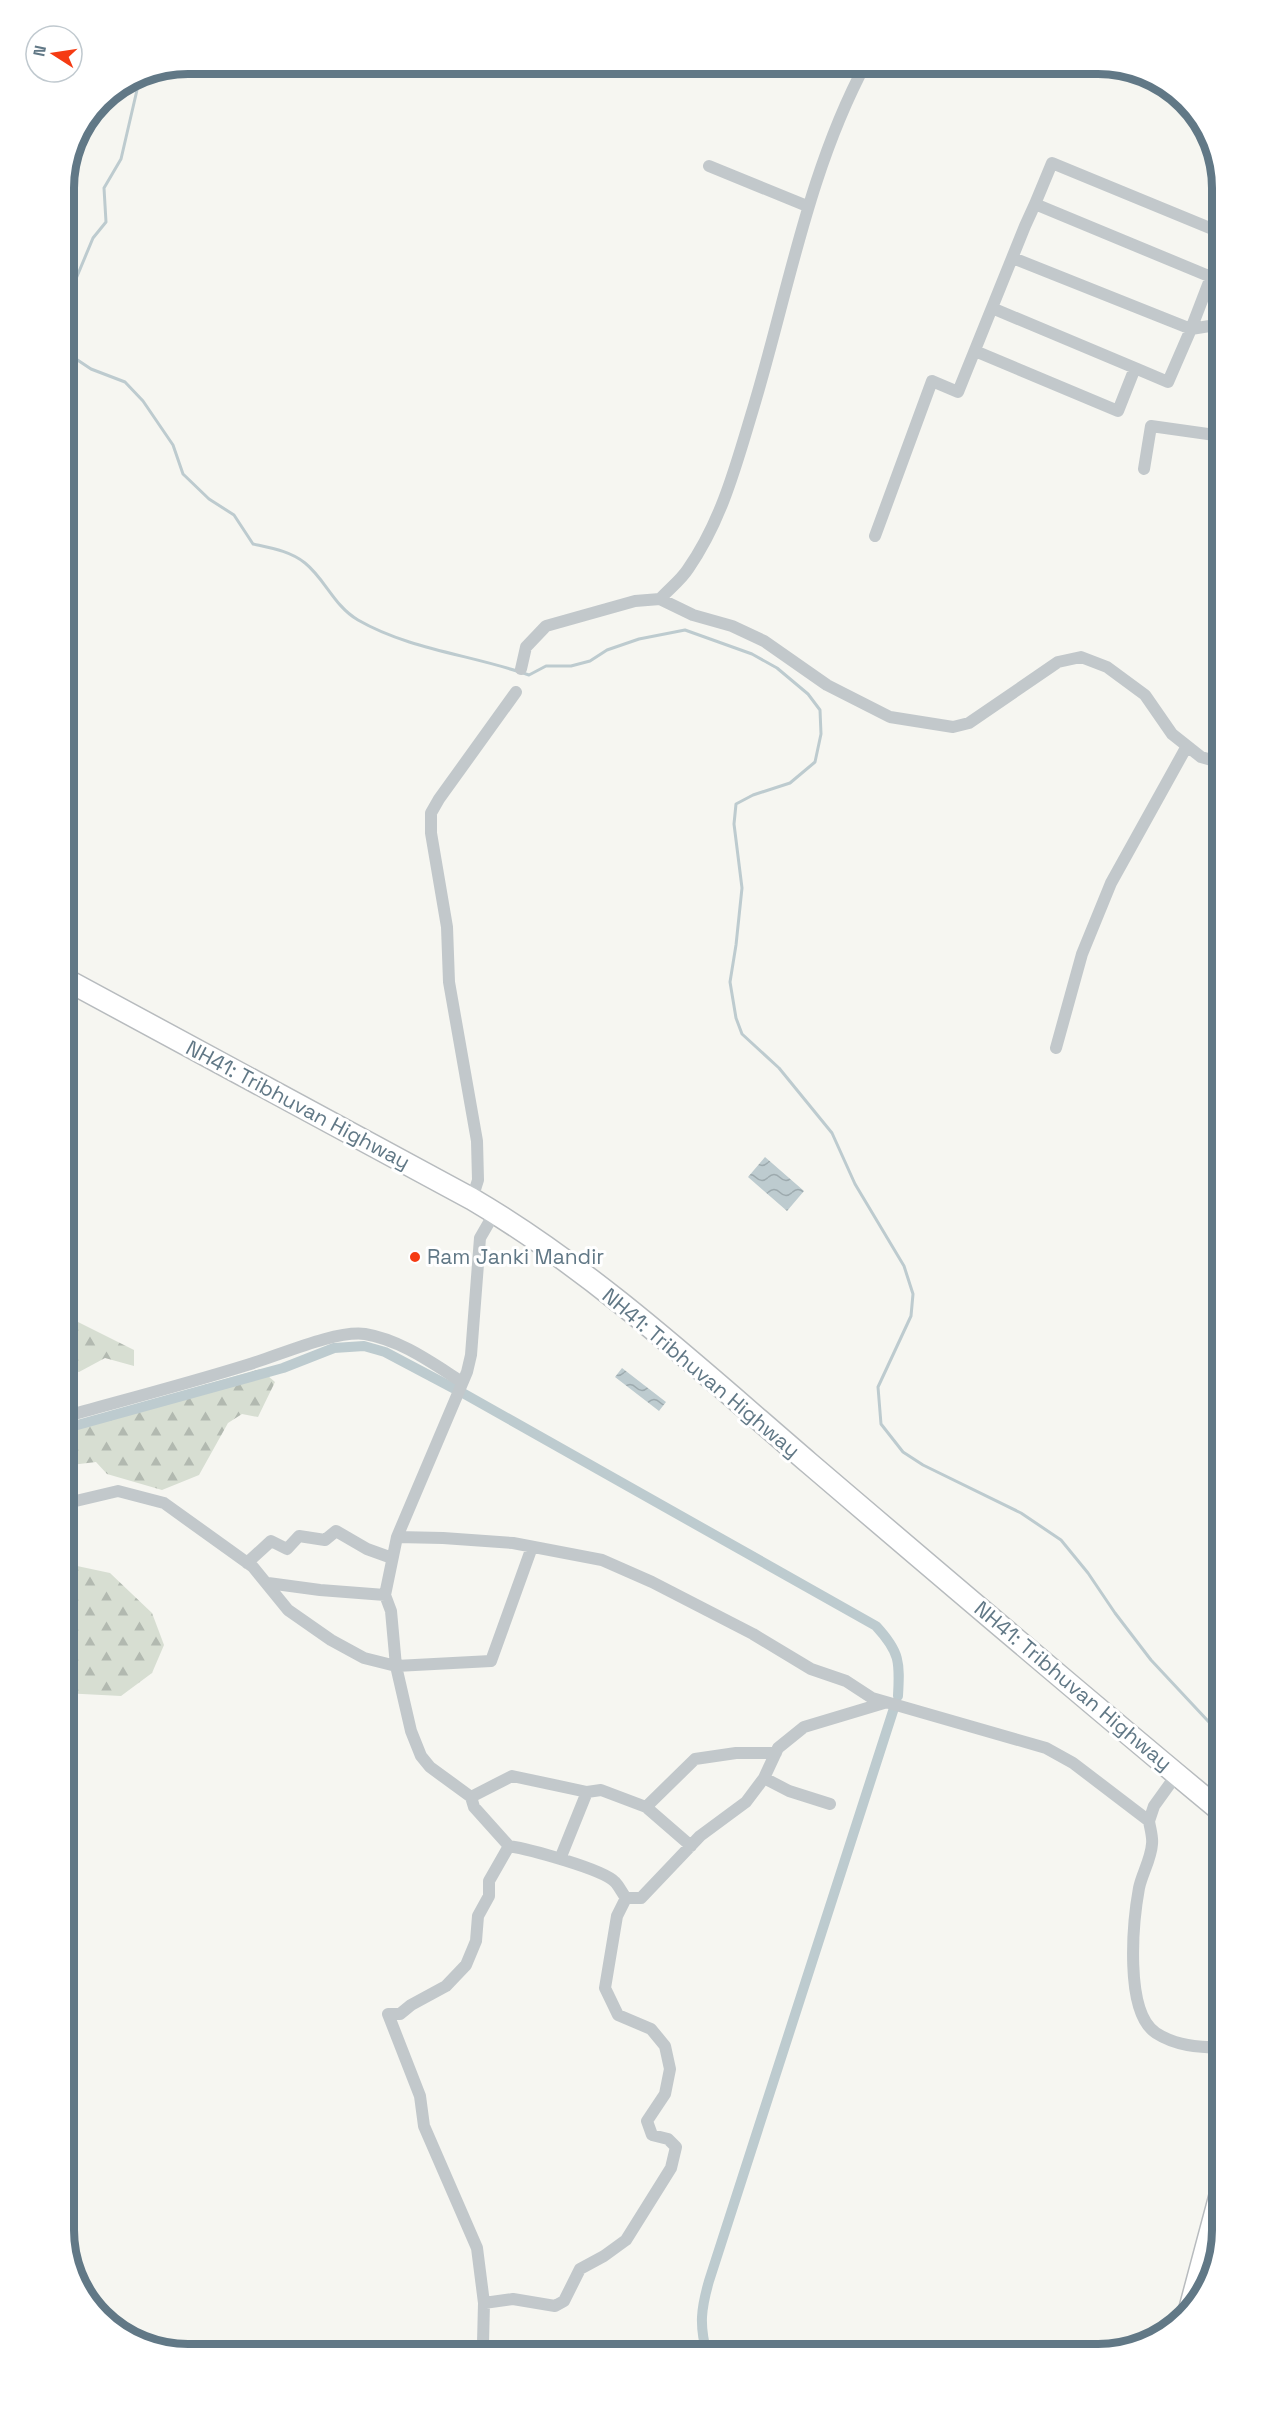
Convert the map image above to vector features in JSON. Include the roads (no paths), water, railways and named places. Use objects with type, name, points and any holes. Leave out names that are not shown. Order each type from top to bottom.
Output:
[{"type":"highway","name":"NH41: Tribhuvan Highway","points":[[74,984],[495,1212],[576,1270],[703,1369],[808,1462],[1212,1804]]},
{"type":"highway","points":[[1196,2287],[1212,2226]]},
{"type":"street","points":[[660,599],[687,571],[710,533],[728,493],[768,360],[807,206],[825,157],[861,74]]},
{"type":"street","points":[[875,536],[932,381],[958,392],[1052,163],[1212,228]]},
{"type":"street","points":[[709,166],[807,206]]},
{"type":"street","points":[[993,308],[1168,382],[1191,330],[1211,277],[1035,204]]},
{"type":"street","points":[[1012,258],[1191,330],[1212,326]]},
{"type":"street","points":[[975,351],[1118,411],[1135,368]]},
{"type":"street","points":[[1144,469],[1151,426],[1212,434]]},
{"type":"street","points":[[521,669],[526,647],[546,626],[635,601],[660,599],[693,615],[732,626],[764,641],[827,686],[869,708],[890,717],[953,727],[969,723],[1058,662],[1081,657],[1107,667],[1145,695],[1173,735],[1201,757],[1212,760]]},
{"type":"street","points":[[472,1199],[478,1180],[477,1141],[449,982],[447,927],[431,833],[431,813],[516,692]]},
{"type":"street","points":[[1056,1047],[1082,954],[1111,883],[1187,746]]},
{"type":"street","points":[[495,1212],[480,1238],[471,1355],[462,1382],[397,1537],[392,1558],[385,1595],[391,1611],[396,1666],[411,1731],[421,1756],[430,1767],[471,1797],[474,1807],[509,1846],[529,1849],[560,1859],[614,1880],[626,1898]]},
{"type":"street","points":[[74,1414],[245,1366],[346,1333],[364,1334],[402,1346],[462,1382]]},
{"type":"street","points":[[74,1501],[118,1491],[164,1503],[247,1563],[268,1583],[288,1610],[331,1640],[364,1658],[396,1666],[491,1661],[532,1547]]},
{"type":"street","points":[[247,1563],[271,1541],[287,1549],[299,1536],[325,1540],[336,1531],[367,1550],[392,1558]]},
{"type":"street","points":[[397,1537],[455,1539],[532,1547],[602,1560],[652,1582],[743,1629],[811,1669],[846,1681],[872,1698],[1046,1748],[1073,1763],[1149,1821]]},
{"type":"street","points":[[268,1583],[385,1595]]},
{"type":"street","points":[[626,1898],[641,1898],[700,1836],[746,1802],[764,1778],[778,1748],[804,1727],[884,1703]]},
{"type":"street","points":[[646,1808],[695,1759],[736,1754],[776,1753]]},
{"type":"street","points":[[1177,1774],[1154,1806],[1149,1821],[1152,1844],[1140,1886],[1134,1928],[1133,1959],[1138,2007],[1154,2032],[1180,2045],[1212,2047]]},
{"type":"street","points":[[471,1797],[512,1776],[587,1792],[601,1790],[646,1808],[691,1846]]},
{"type":"street","points":[[764,1778],[789,1791],[830,1804]]},
{"type":"street","points":[[560,1859],[587,1792]]},
{"type":"street","points":[[483,2343],[484,2302],[477,2248],[424,2126],[420,2096],[388,2014],[400,2014],[411,2005],[446,1986],[466,1965],[476,1941],[478,1916],[489,1896],[489,1881],[509,1846]]},
{"type":"street","points":[[484,2302],[513,2299],[555,2306],[564,2301],[580,2269],[604,2256],[626,2240],[671,2168],[676,2147],[668,2139],[652,2135],[647,2121],[665,2094],[670,2069],[665,2046],[651,2029],[618,2015],[605,1988],[617,1916],[626,1898]]},
{"type":"water","points":[[765,1157],[804,1191],[787,1211],[748,1177]]},
{"type":"water","points":[[622,1368],[666,1402],[659,1411],[615,1377]]},
{"type":"waterway","points":[[74,284],[93,238],[106,222],[104,188],[121,159],[137,85]]},
{"type":"waterway","points":[[74,358],[91,369],[125,382],[143,401],[173,445],[183,474],[209,499],[234,515],[253,544],[280,551],[305,563],[342,607],[358,620],[378,630],[420,645],[529,675],[546,666],[571,666],[590,661],[607,650],[639,639],[685,630],[752,654],[777,668],[808,694],[820,710],[821,734],[815,762],[790,783],[753,795],[736,804],[734,824],[742,888],[730,982],[736,1018],[742,1034],[779,1068],[832,1133],[855,1184],[904,1266],[913,1294],[911,1316],[878,1387],[881,1424],[903,1452],[923,1465],[1021,1513],[1061,1540],[1088,1573],[1151,1660],[1212,1725]]},
{"type":"waterway","points":[[74,1426],[283,1368],[334,1348],[364,1346],[385,1352],[453,1388]]},
{"type":"waterway","points":[[461,1392],[876,1626],[890,1643],[897,1658],[898,1696]]},
{"type":"waterway","points":[[705,2344],[702,2317],[709,2281],[894,1708]]},
{"type":"place","name":"Ram Janki Mandir","points":[[415,1257]]}]
